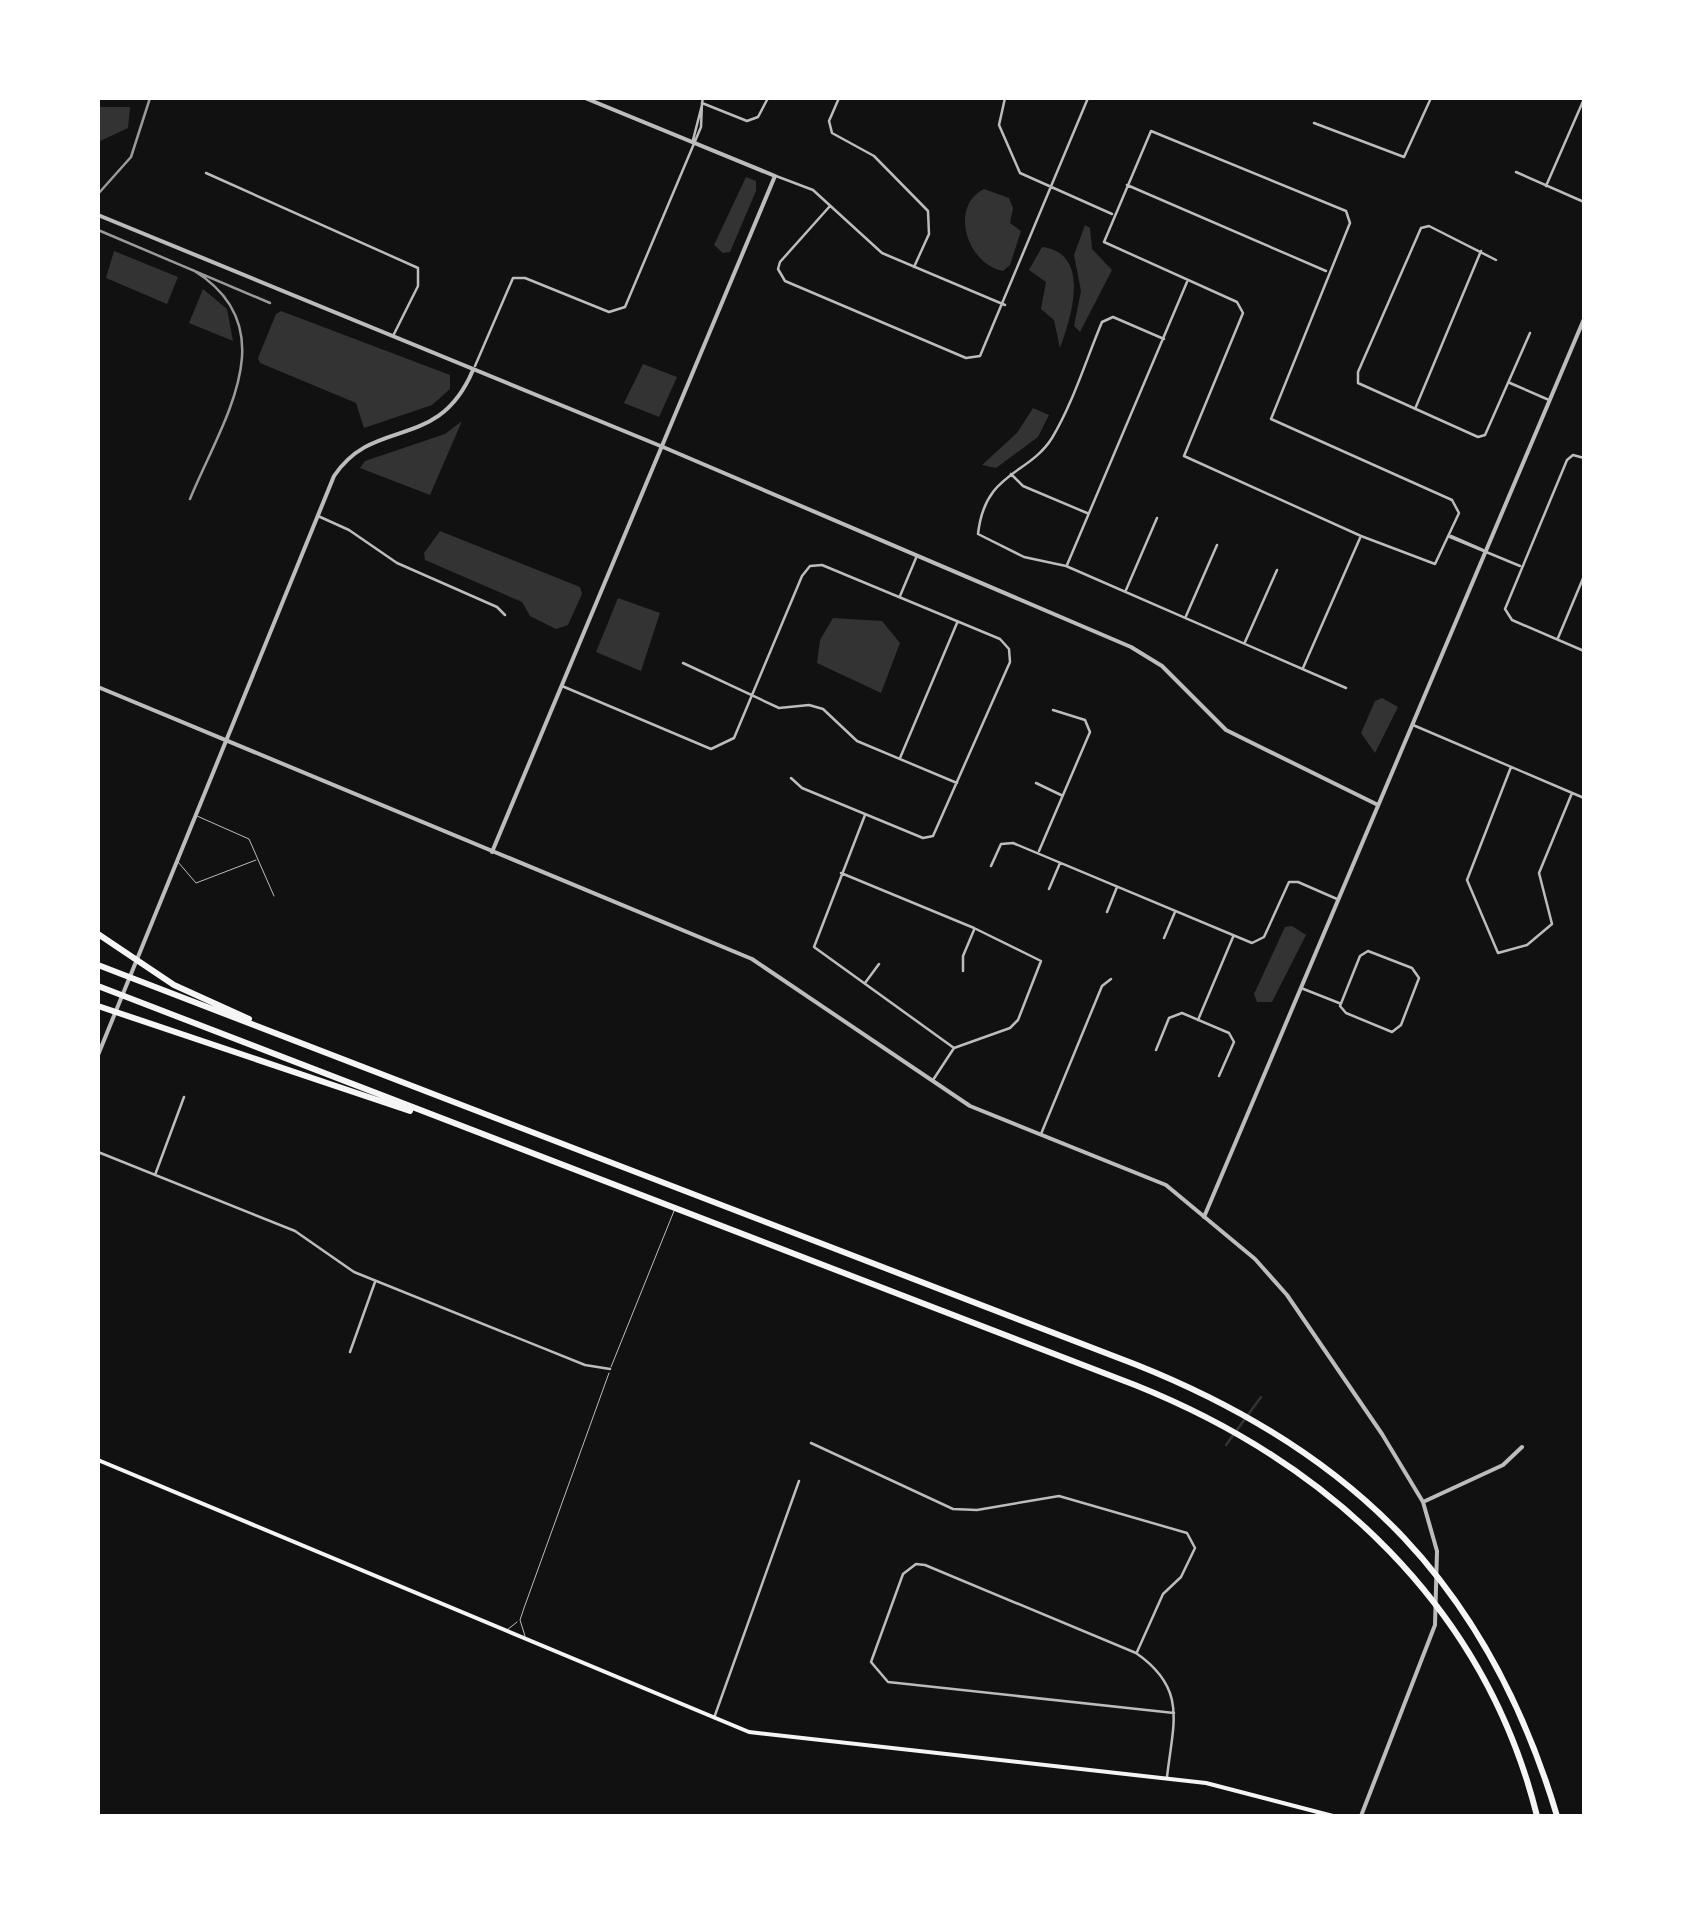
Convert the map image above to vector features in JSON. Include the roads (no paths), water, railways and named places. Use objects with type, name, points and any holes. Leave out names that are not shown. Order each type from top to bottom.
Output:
[{"type":"highway","points":[[98,934],[142,967],[309,1047]]},
{"type":"highway","points":[[98,966],[1118,1358],[1263,1424],[1353,1488],[1430,1566],[1449,1591],[1515,1700],[1557,1816]]},
{"type":"highway","points":[[98,986],[1135,1385],[1251,1439],[1352,1514],[1434,1597],[1501,1715],[1537,1816]]},
{"type":"highway","points":[[98,1006],[501,1142]]},
{"type":"main road","points":[[98,1460],[749,1732],[1250,1791],[1333,1816]]},
{"type":"street","points":[[585,98],[814,190],[872,248],[1005,305]]},
{"type":"street","points":[[98,1054],[317,516],[343,462],[356,451],[444,415],[463,395],[513,278],[525,278],[609,312],[625,307],[704,120],[703,100],[747,121],[758,117],[768,98]]},
{"type":"street","points":[[839,98],[829,120],[832,132],[874,156],[928,211],[929,234],[914,267]]},
{"type":"street","points":[[1005,98],[999,125],[1020,172],[1113,214]]},
{"type":"street","points":[[830,206],[780,262],[778,269],[785,281],[966,358],[983,352],[1088,98]]},
{"type":"street","points":[[1314,123],[1397,158],[1411,148],[1432,98]]},
{"type":"street","points":[[1546,186],[1584,99]]},
{"type":"street","points":[[1159,132],[1346,211],[1350,222],[1271,418],[1452,500],[1459,512],[1440,560],[1428,565],[1184,456],[1243,313],[1236,302],[1109,248],[1103,236],[1125,185],[1146,135],[1159,132]]},
{"type":"street","points":[[1516,172],[1584,202]]},
{"type":"street","points":[[206,173],[418,268],[418,286],[392,338]]},
{"type":"street","points":[[492,852],[775,176]]},
{"type":"street","points":[[1125,185],[1329,272]]},
{"type":"street","points":[[98,216],[663,447],[1147,655],[1226,730],[1378,805]]},
{"type":"street","points":[[1496,260],[1482,249],[1429,226],[1421,228],[1358,372],[1362,387],[1478,437],[1490,430],[1530,332]]},
{"type":"street","points":[[1415,410],[1482,249]]},
{"type":"street","points":[[1066,566],[1188,281]]},
{"type":"street","points":[[1164,339],[1113,318],[1102,322],[1048,444],[1010,472],[995,489],[978,526],[980,538],[1024,557],[1066,566],[1346,688]]},
{"type":"street","points":[[1204,1218],[1584,320]]},
{"type":"street","points":[[1509,383],[1550,400]]},
{"type":"street","points":[[1584,458],[1574,455],[1568,460],[1522,566],[1506,614],[1584,651]]},
{"type":"street","points":[[1010,472],[1023,486],[1089,514]]},
{"type":"street","points":[[317,516],[349,530],[397,563],[497,607],[505,615]]},
{"type":"street","points":[[1125,592],[1157,518]]},
{"type":"street","points":[[1303,669],[1361,536]]},
{"type":"street","points":[[1450,536],[1478,544],[1485,551],[1522,566]]},
{"type":"street","points":[[1185,617],[1217,545]]},
{"type":"street","points":[[899,597],[916,556]]},
{"type":"street","points":[[561,686],[712,749],[734,738],[810,566],[822,565],[1000,639],[1008,649],[1010,662],[933,836],[922,838],[802,788],[791,778]]},
{"type":"street","points":[[1244,644],[1277,570]]},
{"type":"street","points":[[1558,640],[1584,576]]},
{"type":"street","points":[[900,758],[958,622]]},
{"type":"street","points":[[683,663],[778,708],[809,705],[823,709],[849,736],[958,783]]},
{"type":"street","points":[[98,687],[752,959],[970,1106],[1149,1176],[1256,1259],[1287,1295],[1423,1502],[1438,1551],[1435,1625],[1360,1816]]},
{"type":"street","points":[[1038,852],[1090,725],[1053,710]]},
{"type":"street","points":[[1412,725],[1584,798]]},
{"type":"street","points":[[1510,767],[1467,880],[1498,953],[1527,945],[1552,924],[1540,873],[1572,792]]},
{"type":"street","points":[[1036,784],[1063,795]]},
{"type":"street","points":[[865,814],[814,947],[954,1048]]},
{"type":"street","points":[[991,866],[1006,842],[1234,936],[1258,942],[1288,882],[1298,882],[1339,899]]},
{"type":"street","points":[[1049,889],[1061,862]]},
{"type":"street","points":[[841,873],[1036,955],[1040,969],[1018,1020],[1010,1028],[954,1048],[932,1081]]},
{"type":"street","points":[[1107,912],[1118,886]]},
{"type":"street","points":[[1164,938],[1175,911]]},
{"type":"street","points":[[963,971],[962,956],[974,928]]},
{"type":"street","points":[[1198,1020],[1234,936]]},
{"type":"street","points":[[1301,988],[1340,1004],[1346,1014],[1392,1032],[1401,1025],[1418,986],[1417,972],[1374,952],[1363,952],[1340,1004]]},
{"type":"street","points":[[864,985],[880,964]]},
{"type":"street","points":[[1040,1135],[1102,986],[1111,980]]},
{"type":"street","points":[[1156,1050],[1174,1014],[1198,1020],[1232,1038],[1220,1076]]},
{"type":"street","points":[[155,1175],[184,1098]]},
{"type":"street","points":[[98,1152],[309,1237],[335,1261],[376,1280],[585,1365],[610,1369]]},
{"type":"street","points":[[350,1352],[376,1280]]},
{"type":"street","points":[[811,1443],[953,1509],[976,1510],[1059,1496],[1187,1533],[1195,1548],[1190,1563],[1163,1594],[1136,1653]]},
{"type":"street","points":[[1423,1502],[1503,1465],[1522,1447]]},
{"type":"street","points":[[714,1719],[799,1481]]},
{"type":"street","points":[[1166,1779],[1174,1712],[1168,1680],[1136,1653],[916,1564],[904,1574],[871,1662],[877,1675],[888,1682],[1174,1712]]},
{"type":"lane","points":[[194,815],[249,839],[274,896]]},
{"type":"lane","points":[[175,861],[186,867],[196,883],[258,858]]},
{"type":"lane","points":[[506,1630],[520,1620],[610,1369],[675,1209]]},
{"type":"lane","points":[[520,1620],[526,1639]]},
{"type":"waterway","points":[[1226,1445],[1261,1397]]},
{"type":"railway","points":[[98,194],[131,157],[150,98]]},
{"type":"railway","points":[[98,230],[270,303]]},
{"type":"railway","points":[[190,499],[230,408],[242,347],[237,319],[221,293],[193,270]]}]
